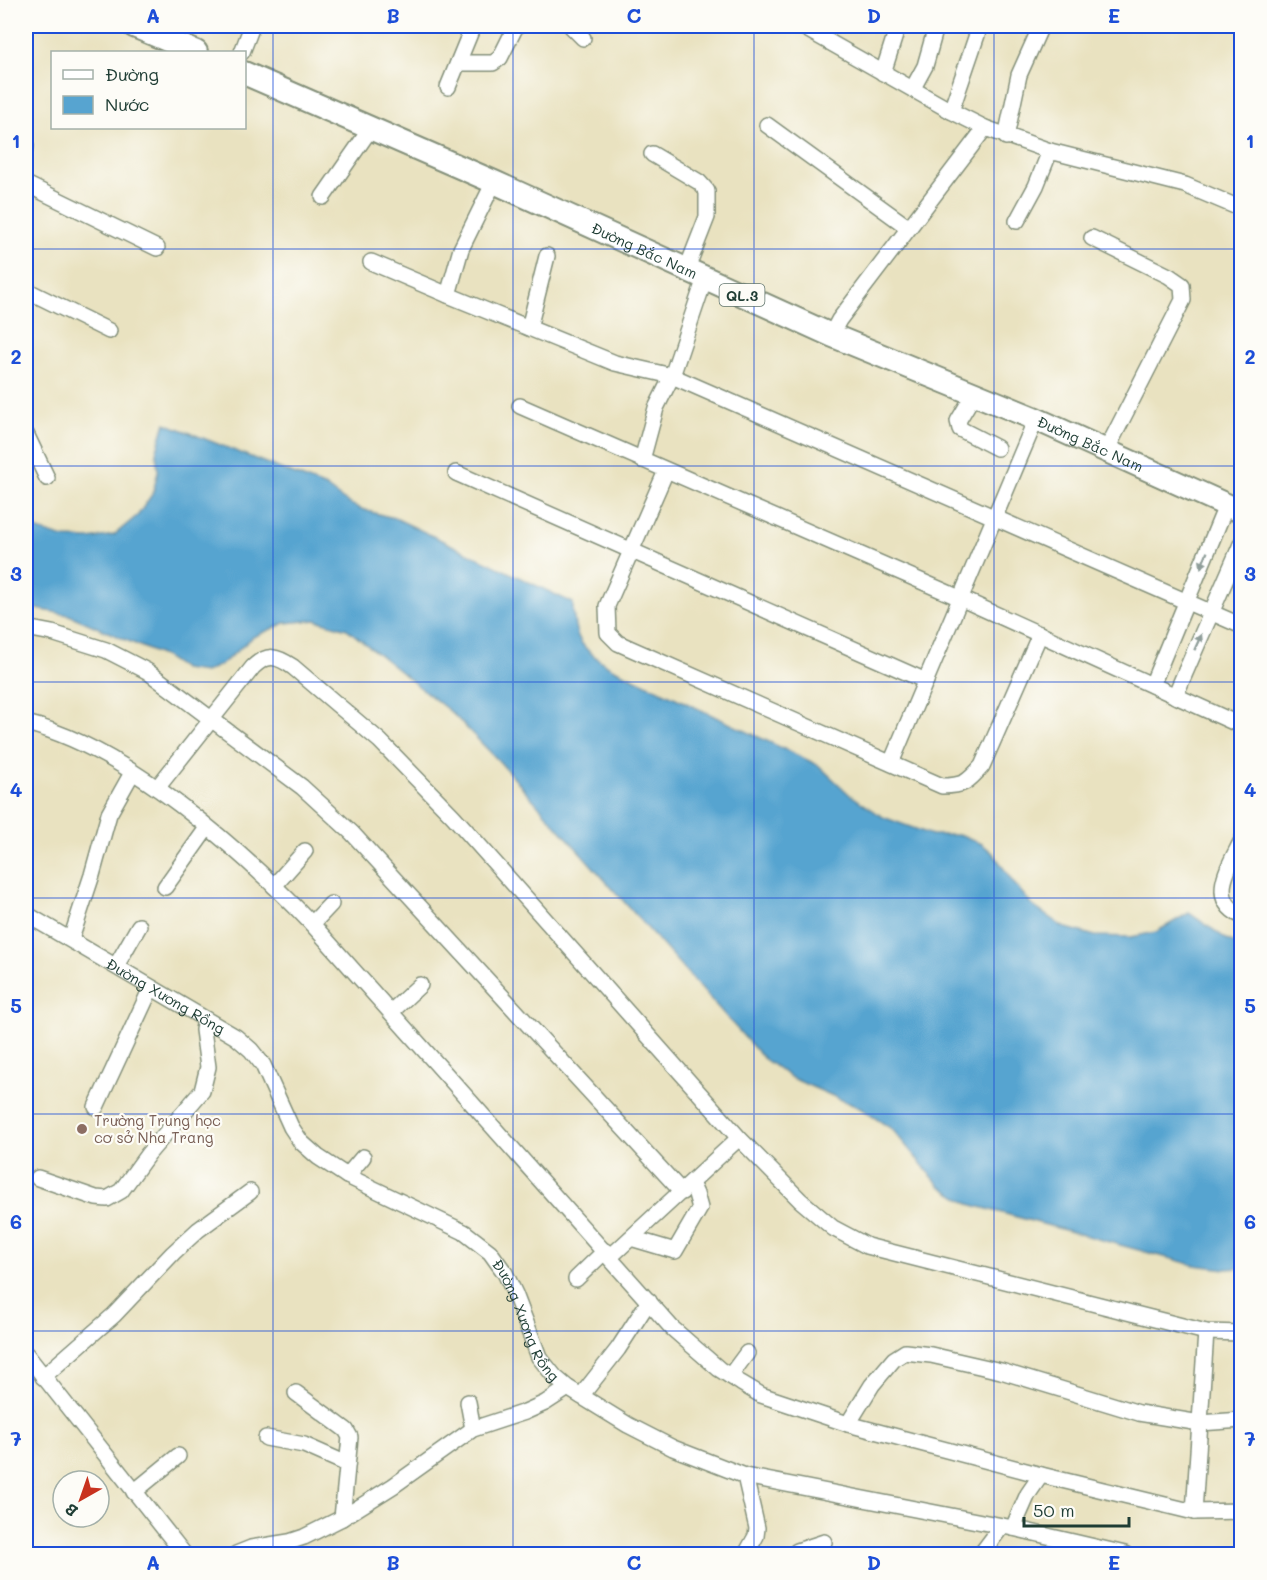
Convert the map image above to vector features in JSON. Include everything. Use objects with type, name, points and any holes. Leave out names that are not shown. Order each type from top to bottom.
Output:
[{"type":"highway","points":[[134,26],[194,51]]},
{"type":"highway","name":"Đường Bắc Nam","points":[[246,75],[494,182],[831,335],[1036,420],[1234,509]]},
{"type":"street","points":[[242,51],[252,26]]},
{"type":"street","points":[[448,87],[473,26]]},
{"type":"street","points":[[458,63],[493,63],[500,58],[516,26]]},
{"type":"street","points":[[572,26],[583,38]]},
{"type":"street","points":[[801,26],[951,111],[1006,137],[1050,151],[1185,185],[1242,209]]},
{"type":"street","points":[[951,111],[980,26]]},
{"type":"street","points":[[1006,137],[1019,75],[1041,26]]},
{"type":"street","points":[[913,88],[925,66],[936,27]]},
{"type":"street","points":[[883,73],[897,29]]},
{"type":"street","points":[[767,125],[909,228]]},
{"type":"street","points":[[323,197],[370,128]]},
{"type":"street","points":[[831,335],[839,320],[985,128]]},
{"type":"street","points":[[1017,221],[1036,186],[1050,151]]},
{"type":"street","points":[[642,460],[656,408],[672,376],[707,217],[707,192],[699,182],[652,154]]},
{"type":"street","points":[[448,295],[461,249],[494,182]]},
{"type":"street","points":[[26,184],[157,248]]},
{"type":"street","points":[[1092,238],[1169,276],[1182,285],[1184,291],[1183,300],[1106,451]]},
{"type":"street","points":[[529,328],[547,256]]},
{"type":"street","points":[[371,262],[615,363],[672,376],[1242,626]]},
{"type":"street","points":[[26,290],[109,331]]},
{"type":"street","points":[[974,394],[958,421],[960,429],[997,448]]},
{"type":"street","points":[[520,406],[962,599],[1242,726]]},
{"type":"street","points":[[891,763],[1036,420]]},
{"type":"street","points":[[26,434],[46,478]]},
{"type":"street","points":[[666,471],[606,606],[608,633],[618,643],[942,786],[958,786],[970,780],[982,766],[1040,634]]},
{"type":"street","points":[[456,474],[926,681]]},
{"type":"street","points":[[1152,686],[1187,602],[1234,509]]},
{"type":"street","points":[[1175,696],[1242,542]]},
{"type":"street","points":[[26,628],[52,633],[106,650],[147,671],[213,718],[302,787],[352,833],[687,1188],[696,1194],[700,1208],[677,1250],[671,1251],[631,1238]]},
{"type":"street","points":[[157,788],[253,667],[261,659],[278,657],[293,667],[380,741],[453,816],[739,1138],[800,1200],[833,1228],[867,1246],[1206,1332],[1242,1333]]},
{"type":"street","points":[[26,723],[45,728],[103,755],[157,788],[274,886],[312,924],[672,1328],[730,1376],[761,1395],[848,1424],[1041,1475],[1194,1512],[1242,1512]]},
{"type":"street","points":[[71,939],[109,814],[132,773]]},
{"type":"street","points":[[165,887],[207,828]]},
{"type":"street","points":[[1242,840],[1225,874],[1222,888],[1229,910],[1242,916]]},
{"type":"street","points":[[274,886],[305,851]]},
{"type":"street","points":[[312,924],[331,903]]},
{"type":"street","name":"Đường Xương Rồng","points":[[26,914],[236,1037],[263,1065],[291,1128],[301,1142],[318,1157],[347,1176],[455,1227],[490,1252],[505,1273],[515,1294],[539,1357],[555,1377],[628,1425],[673,1448],[745,1476],[1008,1527],[1125,1554]]},
{"type":"street","points":[[116,966],[139,926]]},
{"type":"street","points":[[391,1012],[420,985]]},
{"type":"street","points":[[96,1107],[151,988]]},
{"type":"street","points":[[38,1178],[96,1198],[107,1199],[121,1191],[148,1154],[202,1091],[208,1067],[203,1030],[205,1020]]},
{"type":"street","points":[[576,1279],[631,1238],[739,1138]]},
{"type":"street","points":[[347,1176],[363,1157]]},
{"type":"street","points":[[44,1377],[114,1315],[190,1238],[250,1192]]},
{"type":"street","points":[[236,1554],[251,1548],[289,1542],[304,1537],[342,1518],[393,1486],[472,1429],[575,1392],[618,1349],[649,1301]]},
{"type":"street","points":[[1194,1512],[1206,1332]]},
{"type":"street","points":[[848,1424],[872,1385],[894,1359],[905,1352],[931,1355],[1001,1371],[1139,1413],[1200,1424],[1242,1420]]},
{"type":"street","points":[[730,1376],[747,1353]]},
{"type":"street","points":[[26,1354],[184,1554]]},
{"type":"street","points":[[296,1393],[346,1430],[350,1437],[342,1518]]},
{"type":"street","points":[[468,1402],[472,1429]]},
{"type":"street","points":[[266,1438],[304,1445],[347,1464]]},
{"type":"street","points":[[134,1492],[178,1456]]},
{"type":"street","points":[[981,1554],[1008,1527],[1041,1475]]},
{"type":"street","points":[[745,1476],[757,1528],[756,1536],[746,1554]]},
{"type":"street","points":[[794,1554],[824,1542]]},
{"type":"water","points":[[165,423],[326,487],[358,508],[395,518],[573,603],[577,634],[586,648],[600,661],[818,765],[849,794],[883,817],[932,835],[962,835],[982,844],[994,854],[1012,881],[1033,906],[1063,927],[1095,936],[1131,937],[1156,932],[1189,913],[1228,940],[1241,946],[1241,1268],[1226,1269],[1194,1265],[969,1204],[940,1186],[892,1129],[860,1108],[792,1078],[763,1058],[498,760],[452,713],[347,629],[316,620],[285,623],[253,637],[222,664],[205,672],[183,669],[165,657],[69,615],[26,607],[26,521],[38,530],[64,538],[89,539],[114,535],[138,515],[153,493],[158,471],[156,453]]},
{"type":"place","name":"Trường Trung học cơ sở Nha Trang","points":[[82,1129]]}]
